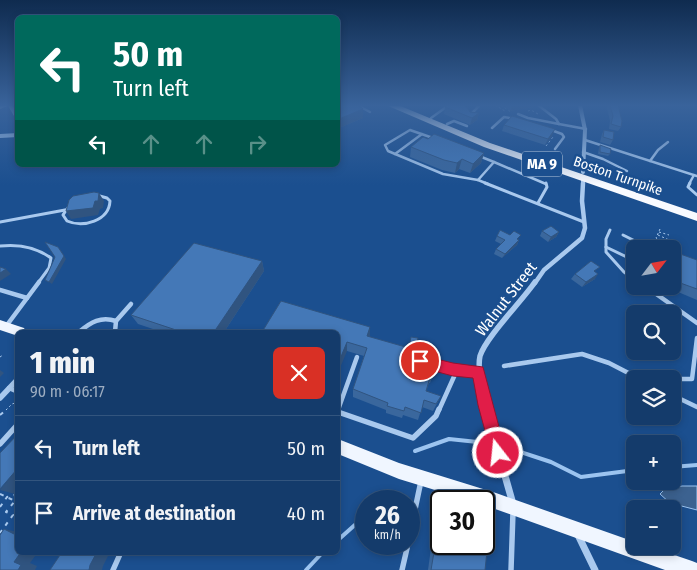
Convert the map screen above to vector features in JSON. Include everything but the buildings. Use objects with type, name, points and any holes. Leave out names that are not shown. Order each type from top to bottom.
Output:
[{"type":"highway","name":"Boston Turnpike","points":[[452,132],[697,210]]},
{"type":"highway","name":"Boston Turnpike","points":[[466,132],[697,217]]},
{"type":"main road","points":[[3,326],[15,330]]},
{"type":"main road","points":[[340,449],[692,570]]},
{"type":"street","name":"Walnut Street","points":[[513,507],[485,405],[478,372],[481,354],[490,339],[524,298],[544,270],[582,238],[584,233],[583,152],[586,132]]},
{"type":"street","points":[[0,136],[15,135]]},
{"type":"street","points":[[0,398],[15,382]]},
{"type":"street","points":[[575,530],[595,570]]},
{"type":"lane","points":[[406,132],[385,145],[388,151],[443,174],[478,180],[584,222]]},
{"type":"lane","points":[[417,132],[441,141]]},
{"type":"lane","points":[[555,132],[564,137],[555,150]]},
{"type":"lane","points":[[395,154],[422,134]]},
{"type":"lane","points":[[426,142],[432,138]]},
{"type":"lane","points":[[585,140],[696,175],[688,187],[697,195]]},
{"type":"lane","points":[[413,141],[421,144]]},
{"type":"lane","points":[[650,161],[658,150],[668,142]]},
{"type":"lane","points":[[404,147],[409,149]]},
{"type":"lane","points":[[583,152],[603,159],[627,171]]},
{"type":"lane","points":[[477,155],[546,183],[547,187],[538,203]]},
{"type":"lane","points":[[478,180],[494,162]]},
{"type":"lane","points":[[0,222],[65,210],[75,202],[89,196],[102,196],[110,201],[111,205],[110,210],[98,219],[82,224],[68,222],[64,219],[65,210]]},
{"type":"lane","points":[[610,230],[606,252],[626,273]]},
{"type":"lane","points":[[623,235],[633,240]]},
{"type":"lane","points":[[0,246],[10,244],[23,246],[45,253],[51,258],[50,268],[3,326]]},
{"type":"lane","points":[[606,247],[626,257]]},
{"type":"lane","points":[[0,290],[27,298]]},
{"type":"lane","points":[[658,295],[697,323]]},
{"type":"lane","points":[[114,330],[113,327],[116,321],[131,304]]},
{"type":"lane","points":[[81,330],[102,318],[108,317],[116,321]]},
{"type":"lane","points":[[681,379],[692,379],[697,338]]},
{"type":"lane","points":[[504,366],[582,354],[609,363],[626,372]]},
{"type":"lane","points":[[340,405],[357,357]]},
{"type":"lane","points":[[420,361],[457,370],[478,372]]},
{"type":"lane","points":[[340,412],[413,438],[436,416],[457,370]]},
{"type":"lane","points":[[9,388],[15,391]]},
{"type":"lane","points":[[681,399],[697,407]]},
{"type":"lane","points":[[0,444],[15,427]]},
{"type":"lane","points":[[419,490],[422,478]]},
{"type":"lane","points":[[511,570],[513,507]]},
{"type":"lane","points":[[113,570],[119,555]]},
{"type":"lane","points":[[402,570],[405,555]]},
{"type":"path","points":[[546,146],[554,135]]},
{"type":"path","points":[[657,235],[659,230],[669,235]]},
{"type":"path","points":[[657,235],[669,240]]},
{"type":"path","points":[[657,235],[656,238],[661,240]]},
{"type":"path","points":[[0,415],[15,403]]},
{"type":"path","points":[[0,494],[15,501],[6,512],[14,515],[0,532]]},
{"type":"path","points":[[0,506],[7,497],[15,495]]},
{"type":"water","points":[[681,486],[697,486],[697,510],[681,506],[681,500],[667,500],[660,494],[664,490],[681,490]]},
{"type":"waterway","points":[[415,451],[449,439],[487,443]]},
{"type":"waterway","points":[[508,448],[551,462],[581,477],[626,471]]},
{"type":"waterway","points":[[681,466],[697,465]]},
{"type":"waterway","points":[[340,538],[355,525]]},
{"type":"waterway","points":[[306,570],[320,555]]},
{"type":"route","points":[[420,361],[453,370],[478,372],[498,453]]}]
